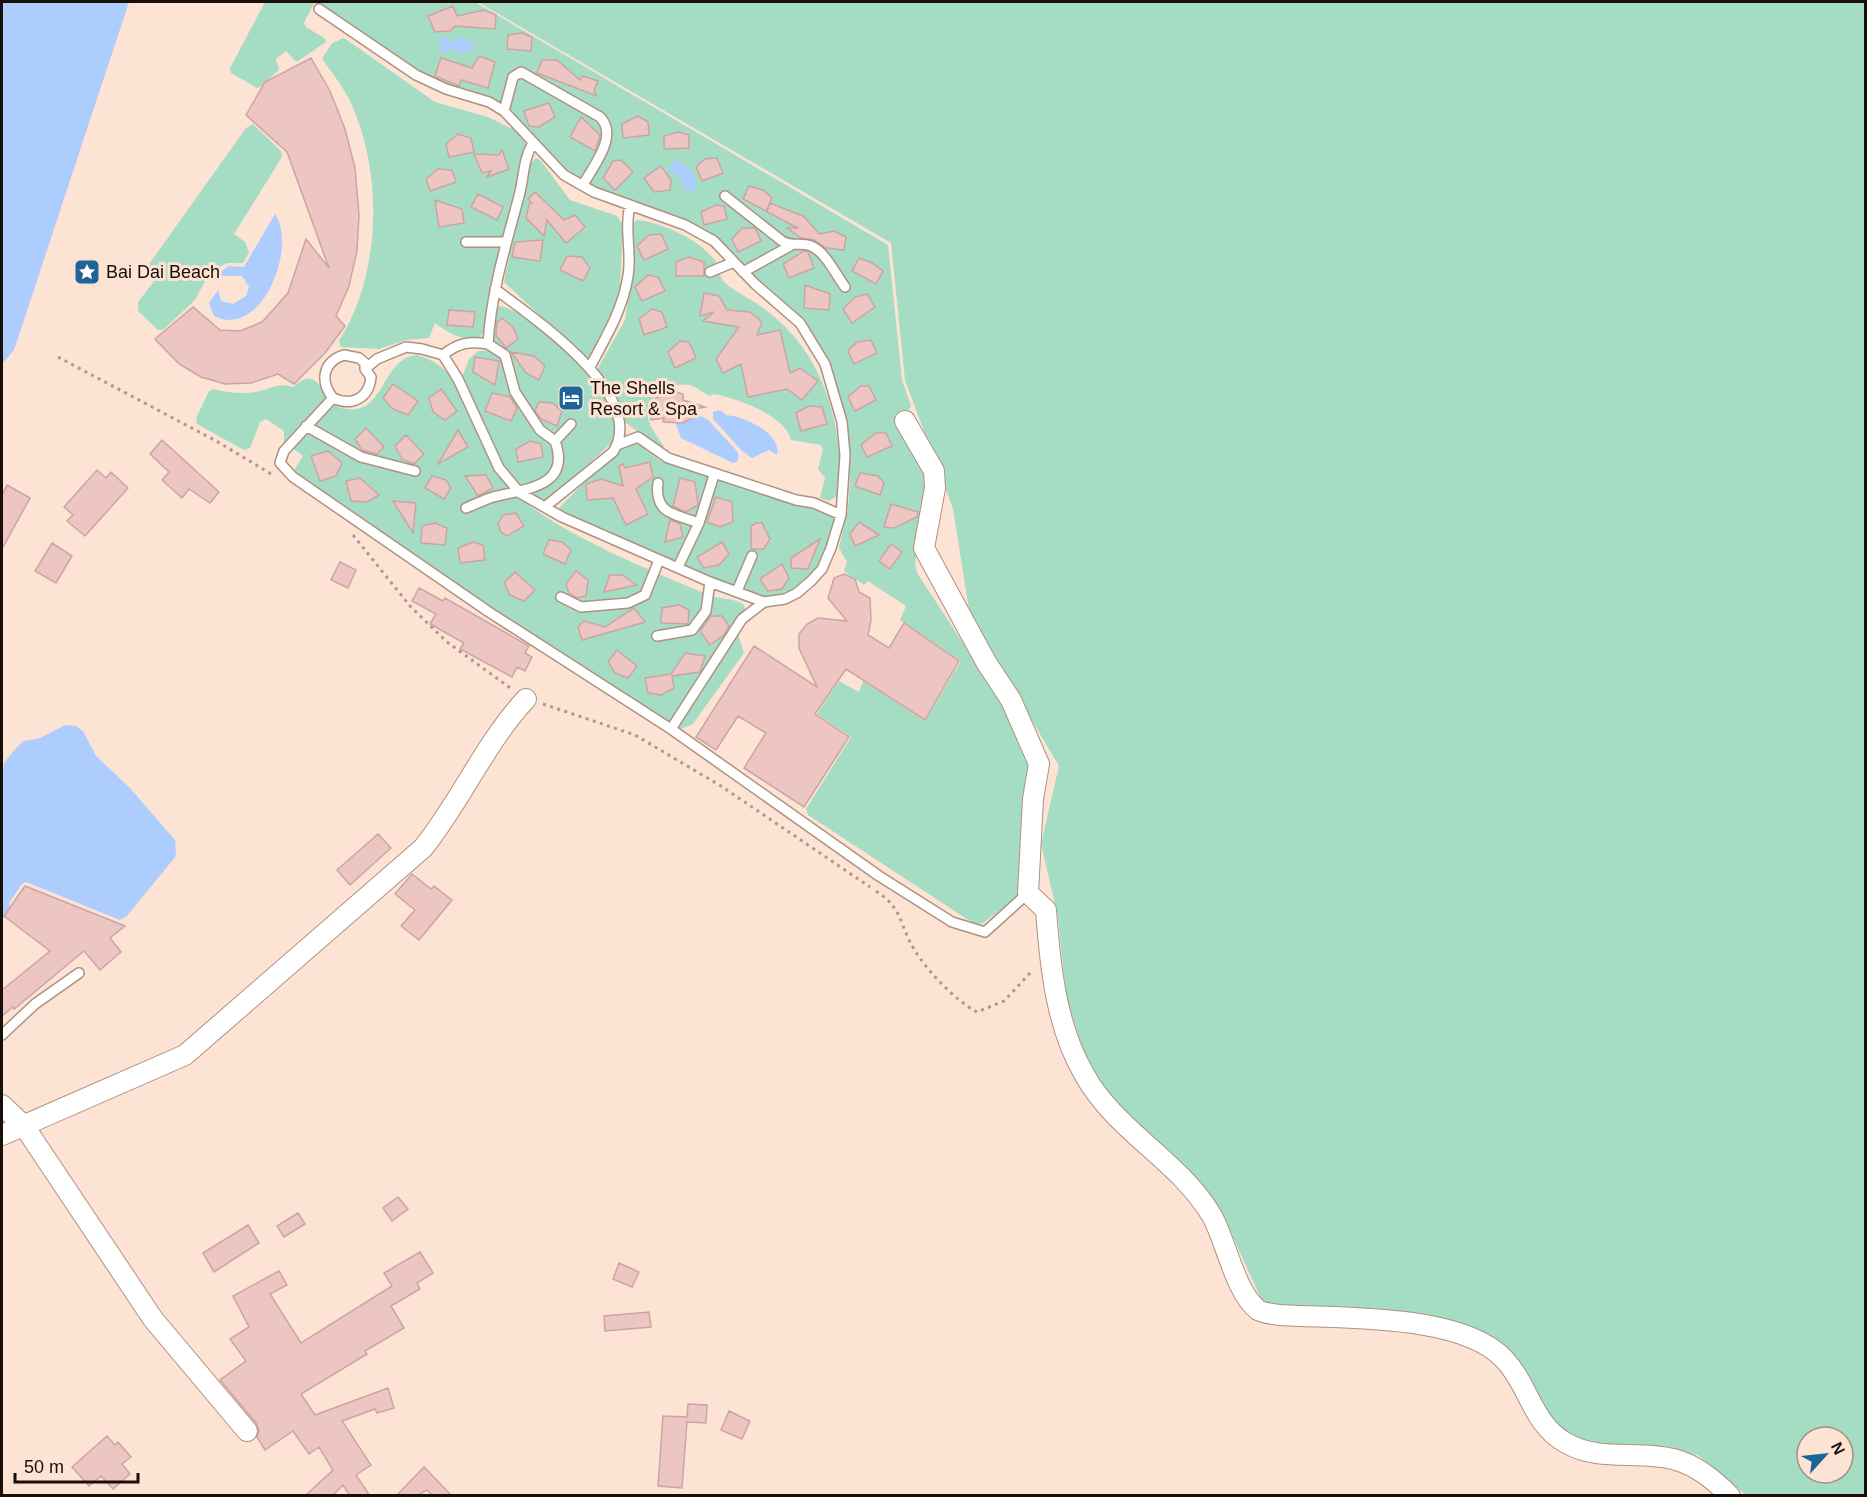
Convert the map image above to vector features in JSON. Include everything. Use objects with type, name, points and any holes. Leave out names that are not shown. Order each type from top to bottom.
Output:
[{"type":"street","points":[[905,421],[934,471],[935,488],[924,548],[986,662],[1011,700],[1039,764],[1033,799],[1028,893],[1046,910],[1049,954],[1065,1031],[1083,1073],[1105,1106],[1194,1192],[1212,1216],[1248,1299],[1259,1311],[1280,1315],[1430,1325],[1455,1331],[1495,1351],[1505,1360],[1546,1428],[1565,1443],[1591,1454],[1673,1459],[1700,1469],[1730,1496]]},
{"type":"street","points":[[2,1135],[185,1055],[423,848],[440,827],[506,720],[526,699]]},
{"type":"street","points":[[2,1105],[24,1126],[153,1319],[247,1431]]},
{"type":"lane","points":[[319,9],[416,75],[446,89],[489,102],[504,111],[564,175],[630,205],[685,225],[714,241],[743,272],[800,323],[825,364],[842,422],[845,454],[841,515],[831,548],[816,575],[797,593],[784,599],[764,602],[710,582],[562,517],[520,493],[499,468],[455,372],[442,355],[406,347],[377,359],[365,369]]},
{"type":"lane","points":[[504,111],[513,77],[521,72],[600,117],[605,123],[608,137],[583,185]]},
{"type":"lane","points":[[488,344],[490,305],[520,194],[527,152],[534,143]]},
{"type":"lane","points":[[725,196],[790,246]]},
{"type":"lane","points":[[590,367],[622,306],[629,273],[627,218],[630,205]]},
{"type":"lane","points":[[466,242],[506,242]]},
{"type":"lane","points":[[743,272],[790,246],[812,246],[820,253],[845,287]]},
{"type":"lane","points":[[710,272],[734,262]]},
{"type":"lane","points":[[495,289],[560,338],[590,367],[612,400],[618,419],[617,445],[612,452],[546,506]]},
{"type":"lane","points":[[442,355],[455,346],[467,342],[488,344],[505,355],[515,392],[540,430],[555,441],[557,461],[552,474],[545,483],[520,493],[491,498],[466,508]]},
{"type":"lane","points":[[344,355],[351,355],[365,363],[365,369],[371,377],[370,385],[361,398],[346,403],[333,398],[327,391],[324,376],[330,362],[344,355]]},
{"type":"lane","points":[[333,398],[306,426],[281,459],[280,463],[293,477],[489,612],[671,729],[879,876],[952,922],[985,932],[1028,893]]},
{"type":"lane","points":[[555,441],[571,424]]},
{"type":"lane","points":[[306,426],[361,457],[415,471]]},
{"type":"lane","points":[[617,445],[638,437],[668,458],[796,500],[814,503],[841,515]]},
{"type":"lane","points":[[678,567],[699,523],[714,475]]},
{"type":"lane","points":[[658,483],[656,496],[660,506],[668,512],[699,523]]},
{"type":"lane","points":[[737,591],[752,556]]},
{"type":"lane","points":[[561,597],[581,607],[628,603],[645,595],[659,560]]},
{"type":"lane","points":[[657,636],[692,630],[706,611],[710,582]]},
{"type":"lane","points":[[671,729],[742,620],[764,602]]},
{"type":"lane","points":[[2,1035],[35,1004],[79,973]]},
{"type":"path","points":[[58,357],[218,442],[276,477]]},
{"type":"path","points":[[350,530],[410,606],[447,642],[526,699],[635,735],[721,786],[885,897],[900,914],[910,942],[959,1003],[976,1012],[1004,1001],[1049,954]]},
{"type":"green space","points":[[265,2],[475,2],[888,245],[902,380],[911,406],[900,423],[929,472],[926,514],[915,562],[917,573],[1024,736],[1036,764],[1025,891],[983,923],[976,925],[808,815],[806,809],[851,737],[817,714],[839,681],[859,692],[863,681],[925,721],[961,661],[900,620],[906,606],[868,581],[864,585],[844,571],[847,562],[839,548],[848,509],[850,481],[848,448],[814,342],[714,237],[564,174],[514,117],[417,74],[318,3],[314,3],[304,23],[326,42],[298,61],[295,61],[286,51],[276,59],[279,70],[257,88],[231,73],[230,68]]},
{"type":"green space","points":[[478,2],[1865,2],[1865,1495],[1746,1495],[1698,1455],[1585,1443],[1561,1430],[1542,1409],[1513,1354],[1465,1324],[1263,1303],[1222,1213],[1132,1120],[1089,1069],[1066,996],[1058,917],[1041,844],[1059,766],[970,616],[953,509],[905,380],[891,243]]},
{"type":"green space","points":[[344,38],[435,102],[488,117],[516,131],[526,144],[485,330],[480,337],[456,336],[435,323],[429,338],[406,340],[379,349],[341,347],[339,341],[353,314],[364,284],[373,221],[368,156],[360,125],[348,97],[322,59],[332,43]]},
{"type":"green space","points":[[253,124],[281,151],[282,157],[234,234],[245,242],[249,252],[243,263],[227,263],[210,272],[195,300],[163,330],[158,330],[138,311],[138,302],[156,279],[147,267],[246,128]]},
{"type":"green space","points":[[536,158],[541,161],[570,200],[617,216],[623,226],[619,307],[589,357],[585,357],[504,282],[528,166]]},
{"type":"green space","points":[[638,220],[679,233],[707,251],[714,259],[725,283],[767,311],[803,348],[816,370],[834,417],[838,442],[840,494],[829,501],[820,498],[825,478],[818,469],[823,449],[821,445],[791,440],[780,423],[747,404],[714,394],[710,396],[690,385],[683,384],[667,388],[655,397],[648,410],[651,425],[664,447],[661,450],[625,422],[597,370],[625,320],[632,275],[632,223]]},
{"type":"green space","points":[[501,306],[532,322],[565,348],[605,395],[614,417],[614,441],[545,502],[529,495],[503,468],[484,431],[462,378],[469,359],[478,351],[490,350],[496,307]]},
{"type":"green space","points":[[416,355],[434,362],[448,374],[468,406],[490,462],[500,478],[539,513],[595,545],[625,559],[706,594],[744,605],[747,620],[737,632],[744,653],[692,725],[675,730],[490,610],[293,472],[303,456],[284,442],[284,431],[266,419],[260,422],[250,448],[244,450],[197,424],[196,418],[209,391],[213,389],[251,393],[279,386],[293,387],[310,378],[336,406],[357,409],[373,399],[396,366],[406,358]]},
{"type":"green space","points":[[635,441],[660,461],[832,514],[835,522],[818,566],[798,588],[789,594],[764,600],[660,558],[559,511],[560,507],[619,447]]},
{"type":"water","points":[[2,2],[129,2],[14,350],[2,364]]},
{"type":"water","points":[[443,35],[452,42],[462,37],[468,42],[473,41],[473,50],[460,53],[453,48],[442,54],[439,45]]},
{"type":"water","points":[[675,159],[692,172],[696,181],[694,192],[684,189],[680,176],[668,171]]},
{"type":"water","points":[[275,214],[281,229],[282,247],[271,286],[260,303],[247,315],[231,320],[214,316],[209,303],[218,290],[221,301],[233,304],[246,296],[249,287],[242,276],[214,276],[229,266],[244,267]]},
{"type":"water","points":[[720,410],[726,415],[741,418],[767,432],[777,447],[777,455],[769,450],[752,458],[742,451],[713,419],[713,412]]},
{"type":"water","points":[[699,415],[708,420],[737,451],[739,456],[737,462],[733,463],[681,438],[675,421],[683,423]]},
{"type":"water","points":[[65,725],[76,726],[83,731],[96,756],[130,788],[175,840],[176,856],[126,917],[120,920],[26,882],[22,884],[9,903],[10,906],[2,920],[4,763],[24,741],[40,738]]},
{"type":"building","points":[[453,6],[457,16],[484,10],[496,15],[495,29],[455,26],[450,31],[435,32],[428,16]]},
{"type":"building","points":[[522,33],[532,37],[531,51],[507,49],[508,35]]},
{"type":"building","points":[[479,56],[495,62],[488,88],[461,80],[459,86],[435,76],[441,58],[472,68]]},
{"type":"building","points":[[311,58],[330,91],[345,129],[355,168],[359,215],[357,251],[349,286],[336,316],[345,326],[325,353],[294,384],[278,374],[251,383],[225,384],[201,377],[179,364],[155,339],[193,307],[220,330],[240,331],[262,322],[288,293],[306,239],[329,268],[287,152],[246,115],[265,82]]},
{"type":"building","points":[[542,60],[557,60],[580,80],[583,76],[598,81],[594,91],[597,96],[537,73]]},
{"type":"building","points":[[549,103],[555,117],[539,127],[529,126],[524,111]]},
{"type":"building","points":[[638,116],[648,122],[649,135],[623,138],[622,124]]},
{"type":"building","points":[[581,117],[600,135],[595,151],[570,137]]},
{"type":"building","points":[[678,132],[689,135],[689,148],[664,149],[664,136]]},
{"type":"building","points":[[458,134],[471,138],[474,152],[449,157],[446,144]]},
{"type":"building","points":[[502,150],[509,169],[487,177],[491,171],[482,173],[474,154],[499,155]]},
{"type":"building","points":[[717,158],[723,173],[702,181],[696,167],[705,159]]},
{"type":"building","points":[[621,160],[633,172],[615,190],[603,178],[613,161]]},
{"type":"building","points":[[661,166],[671,180],[670,190],[654,192],[644,178]]},
{"type":"building","points":[[438,169],[452,170],[456,182],[430,191],[426,179]]},
{"type":"building","points":[[749,186],[763,190],[772,198],[766,211],[743,199]]},
{"type":"building","points":[[535,192],[564,220],[575,215],[585,227],[566,243],[547,220],[544,236],[526,218],[529,204],[532,203],[528,199]]},
{"type":"building","points":[[478,194],[503,207],[497,220],[471,207]]},
{"type":"building","points":[[435,200],[462,209],[464,223],[439,227]]},
{"type":"building","points":[[770,203],[803,216],[820,234],[834,231],[846,237],[844,250],[826,248],[814,240],[801,238],[787,228],[798,228],[767,212]]},
{"type":"building","points":[[716,205],[724,206],[727,219],[704,225],[701,212]]},
{"type":"building","points":[[742,228],[755,228],[761,241],[738,252],[732,239]]},
{"type":"building","points":[[661,234],[668,249],[644,260],[637,246],[649,235]]},
{"type":"building","points":[[543,240],[540,261],[512,257],[515,242]]},
{"type":"building","points":[[804,251],[808,252],[814,268],[789,278],[783,264]]},
{"type":"building","points":[[567,256],[582,257],[590,268],[583,281],[560,270]]},
{"type":"building","points":[[689,257],[704,262],[704,276],[676,276],[676,262]]},
{"type":"building","points":[[859,258],[883,271],[876,284],[852,271]]},
{"type":"building","points":[[648,275],[658,277],[665,291],[642,301],[635,287]]},
{"type":"building","points":[[805,285],[830,294],[829,310],[804,308]]},
{"type":"building","points":[[704,293],[719,296],[727,310],[750,312],[762,322],[757,335],[780,330],[790,373],[800,368],[818,381],[802,400],[787,389],[748,397],[741,364],[723,373],[716,359],[739,327],[703,321],[714,312],[700,316]]},
{"type":"building","points":[[867,294],[875,307],[852,323],[843,309],[855,297]]},
{"type":"building","points":[[652,309],[662,312],[667,327],[644,335],[639,319]]},
{"type":"building","points":[[449,310],[475,312],[473,327],[447,325]]},
{"type":"building","points":[[502,318],[513,327],[518,339],[506,348],[496,335],[497,322]]},
{"type":"building","points":[[871,340],[877,353],[854,364],[848,351],[857,342]]},
{"type":"building","points":[[680,341],[689,342],[696,358],[675,368],[668,352]]},
{"type":"building","points":[[511,352],[534,356],[545,366],[539,380],[526,373]]},
{"type":"building","points":[[475,357],[499,361],[495,385],[473,372]]},
{"type":"building","points":[[393,384],[418,401],[408,415],[393,409],[383,398]]},
{"type":"building","points":[[861,386],[869,386],[876,400],[855,411],[848,397]]},
{"type":"building","points":[[441,389],[457,411],[445,420],[433,412],[429,398]]},
{"type":"building","points":[[673,391],[683,394],[683,400],[705,407],[695,409],[691,419],[683,423],[663,422],[664,418],[651,420],[650,411],[656,398]]},
{"type":"building","points":[[492,393],[510,397],[517,408],[511,421],[485,411]]},
{"type":"building","points":[[539,402],[553,403],[562,411],[557,426],[541,419],[535,411]]},
{"type":"building","points":[[809,406],[822,407],[827,424],[801,431],[796,413]]},
{"type":"building","points":[[366,428],[384,447],[377,454],[362,450],[355,439]]},
{"type":"building","points":[[458,430],[468,447],[438,464]]},
{"type":"building","points":[[876,433],[886,433],[892,446],[867,457],[861,445]]},
{"type":"building","points":[[406,435],[424,454],[414,464],[402,459],[395,446]]},
{"type":"building","points":[[162,440],[219,492],[210,503],[189,489],[182,498],[162,480],[169,472],[150,454]]},
{"type":"building","points":[[530,441],[541,444],[543,457],[518,462],[516,449]]},
{"type":"building","points":[[328,451],[342,463],[336,476],[320,481],[311,456]]},
{"type":"building","points":[[650,462],[653,477],[636,489],[648,514],[626,525],[613,498],[587,500],[586,484],[601,479],[623,486],[619,466],[623,464],[625,468]]},
{"type":"building","points":[[97,470],[106,478],[111,472],[128,488],[85,536],[67,521],[73,515],[64,507]]},
{"type":"building","points":[[860,473],[878,476],[884,483],[880,495],[855,486]]},
{"type":"building","points":[[486,475],[493,488],[478,496],[465,476]]},
{"type":"building","points":[[432,476],[446,480],[451,488],[444,499],[425,488]]},
{"type":"building","points":[[360,478],[379,495],[367,502],[351,501],[346,481]]},
{"type":"building","points":[[680,478],[695,482],[698,505],[686,512],[673,506]]},
{"type":"building","points":[[7,485],[30,498],[2,549],[2,495]]},
{"type":"building","points":[[716,497],[732,502],[733,522],[720,527],[707,522]]},
{"type":"building","points":[[393,501],[416,503],[413,533]]},
{"type":"building","points":[[891,504],[918,512],[917,517],[894,528],[884,527]]},
{"type":"building","points":[[516,513],[524,526],[507,536],[501,532],[498,524],[503,515]]},
{"type":"building","points":[[670,520],[680,524],[683,537],[665,542]]},
{"type":"building","points":[[859,522],[879,535],[855,546],[850,534]]},
{"type":"building","points":[[435,523],[447,528],[445,545],[421,543],[422,526]]},
{"type":"building","points":[[762,523],[770,539],[764,549],[751,549],[751,526]]},
{"type":"building","points":[[820,539],[808,569],[791,568],[791,558]]},
{"type":"building","points":[[549,540],[562,542],[571,550],[565,564],[543,554]]},
{"type":"building","points":[[473,542],[483,545],[485,560],[460,563],[458,548]]},
{"type":"building","points":[[722,542],[729,554],[719,565],[704,568],[697,557]]},
{"type":"building","points":[[52,543],[72,556],[56,583],[35,571]]},
{"type":"building","points":[[891,544],[902,552],[890,569],[879,561]]},
{"type":"building","points":[[340,562],[356,570],[348,588],[331,580]]},
{"type":"building","points":[[782,564],[789,578],[782,589],[768,591],[760,579]]},
{"type":"building","points":[[576,571],[588,580],[586,596],[577,598],[569,593],[566,584]]},
{"type":"building","points":[[515,572],[535,590],[524,601],[510,595],[504,583]]},
{"type":"building","points":[[844,574],[855,579],[859,592],[870,598],[871,620],[868,635],[889,648],[904,623],[959,661],[925,720],[846,669],[815,714],[849,737],[804,807],[744,768],[766,733],[738,716],[716,750],[696,737],[754,646],[817,687],[799,648],[799,634],[807,624],[818,618],[847,621],[828,598],[834,578]]},
{"type":"building","points":[[610,575],[623,575],[636,585],[604,592]]},
{"type":"building","points":[[419,588],[443,601],[445,598],[529,646],[525,653],[532,657],[525,671],[517,667],[512,677],[460,649],[464,643],[430,624],[436,614],[412,601]]},
{"type":"building","points":[[679,605],[689,610],[688,624],[661,623],[662,608]]},
{"type":"building","points":[[634,608],[645,622],[582,640],[578,627],[584,621],[605,627]]},
{"type":"building","points":[[711,616],[722,616],[729,626],[724,635],[710,645],[700,631]]},
{"type":"building","points":[[617,650],[637,666],[628,678],[615,673],[608,662]]},
{"type":"building","points":[[685,653],[705,656],[700,672],[672,676],[674,688],[661,695],[648,693],[645,678],[671,674]]},
{"type":"building","points":[[378,834],[391,848],[350,885],[337,870]]},
{"type":"building","points":[[412,874],[431,889],[434,886],[452,900],[419,940],[401,926],[415,910],[395,894]]},
{"type":"building","points":[[25,886],[125,926],[110,938],[121,952],[100,970],[84,951],[14,1009],[13,1007],[2,1016],[2,990],[50,951],[4,916]]},
{"type":"building","points":[[398,1197],[408,1209],[392,1221],[383,1208]]},
{"type":"building","points":[[298,1213],[305,1224],[284,1237],[277,1226]]},
{"type":"building","points":[[248,1225],[259,1243],[214,1272],[203,1253]]},
{"type":"building","points":[[420,1252],[433,1273],[417,1283],[420,1289],[391,1306],[404,1328],[365,1351],[367,1354],[301,1394],[315,1415],[388,1388],[394,1408],[377,1413],[375,1409],[342,1421],[371,1465],[356,1475],[370,1496],[350,1496],[343,1485],[332,1496],[305,1496],[333,1470],[319,1447],[309,1454],[293,1431],[265,1450],[257,1437],[259,1430],[256,1423],[220,1380],[246,1361],[230,1339],[249,1327],[233,1296],[279,1271],[287,1285],[270,1294],[301,1343],[392,1286],[384,1273]]},
{"type":"building","points":[[619,1263],[639,1272],[632,1287],[613,1279]]},
{"type":"building","points":[[649,1312],[651,1327],[605,1331],[604,1316]]},
{"type":"building","points":[[688,1404],[707,1405],[706,1423],[687,1422],[682,1488],[658,1486],[663,1416],[687,1417]]},
{"type":"building","points":[[729,1411],[750,1421],[742,1439],[721,1430]]},
{"type":"building","points":[[107,1436],[115,1445],[118,1442],[131,1457],[122,1464],[130,1474],[113,1489],[101,1476],[89,1486],[72,1467]]},
{"type":"building","points":[[424,1467],[452,1496],[433,1496],[427,1490],[417,1496],[396,1496]]},
{"type":"place","name":"Bai Dai Beach","points":[[87,272]]},
{"type":"place","name":"The Shells Resort & Spa","points":[[571,398]]}]
